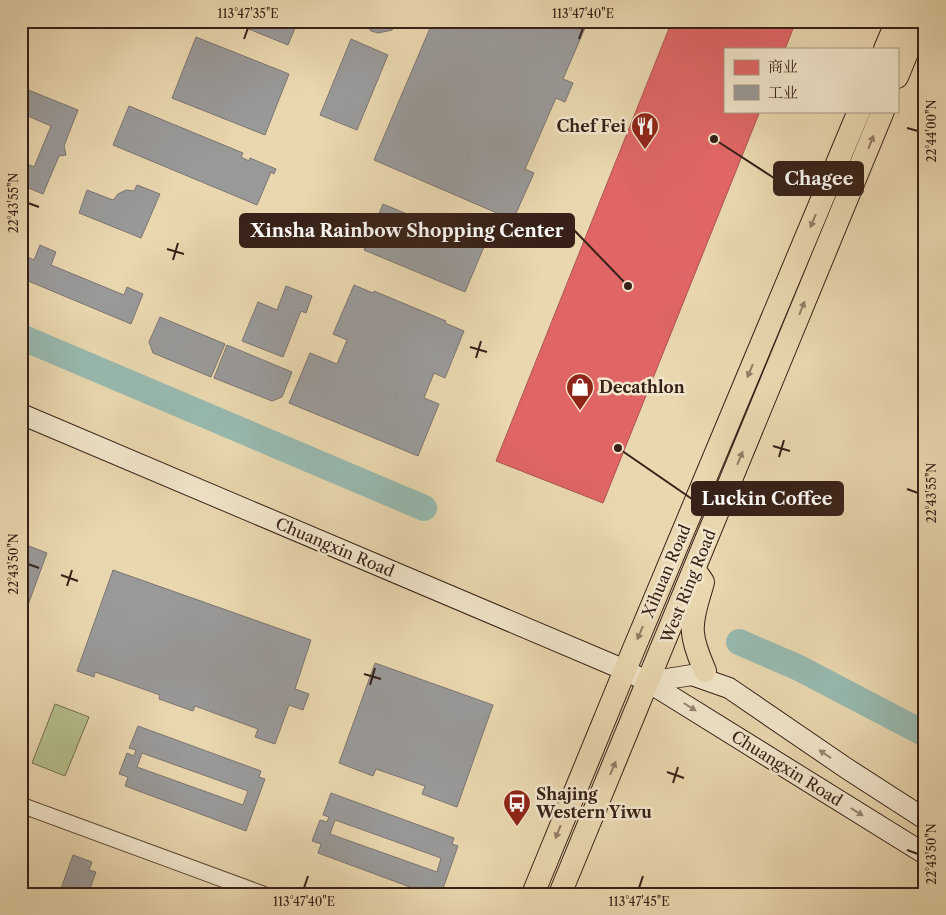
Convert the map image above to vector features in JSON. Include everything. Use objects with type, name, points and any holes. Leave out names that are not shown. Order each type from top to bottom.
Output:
[{"type":"main road","points":[[885,48],[896,21]]},
{"type":"main road","points":[[898,75],[920,21]]},
{"type":"main road","name":"Xihuan Road","points":[[533,894],[859,112]]},
{"type":"main road","name":"West Ring Road","points":[[560,894],[883,112]]},
{"type":"main road","points":[[695,569],[702,582],[693,632],[705,671]]},
{"type":"street","name":"Chuangxin Road","points":[[21,414],[625,670],[648,682],[925,854]]},
{"type":"street","name":"Chuangxin Road","points":[[648,682],[692,675],[728,688],[925,819]]},
{"type":"street","points":[[21,805],[263,894]]},
{"type":"green space","points":[[55,704],[89,717],[65,776],[32,763]]},
{"type":"building: 商业","points":[[672,21],[796,21],[785,48],[724,48],[724,112],[760,112],[603,503],[496,461]]},
{"type":"building: 工业","points":[[229,21],[298,21],[288,45]]},
{"type":"building: 工业","points":[[362,21],[400,21],[392,30],[378,33],[371,31]]},
{"type":"building: 工业","points":[[433,21],[588,21],[563,79],[573,83],[565,102],[556,98],[525,169],[534,173],[513,220],[374,160]]},
{"type":"building: 工业","points":[[196,37],[289,74],[265,135],[172,98]]},
{"type":"building: 工业","points":[[351,39],[388,55],[357,130],[320,115]]},
{"type":"building: 工业","points":[[21,87],[78,110],[64,146],[66,155],[59,156],[43,194],[21,185],[21,161],[34,167],[51,126],[21,113]]},
{"type":"building: 工业","points":[[129,106],[243,153],[241,157],[249,161],[250,158],[276,169],[274,174],[271,172],[257,205],[113,145]]},
{"type":"building: 工业","points":[[137,185],[160,194],[141,238],[79,213],[87,190],[113,200],[118,194],[126,190],[134,191]]},
{"type":"building: 工业","points":[[383,204],[448,231],[450,227],[486,242],[465,292],[364,250]]},
{"type":"building: 工业","points":[[40,245],[56,252],[51,265],[124,295],[127,287],[143,294],[131,324],[21,278],[21,254],[34,260]]},
{"type":"building: 工业","points":[[354,285],[373,293],[374,291],[446,321],[445,323],[464,331],[445,378],[434,373],[424,398],[439,404],[418,456],[289,403],[310,353],[337,364],[347,340],[333,334]]},
{"type":"building: 工业","points":[[286,286],[312,296],[306,313],[301,311],[283,357],[242,341],[258,302],[277,310]]},
{"type":"building: 工业","points":[[160,317],[225,344],[211,377],[153,353],[149,342]]},
{"type":"building: 工业","points":[[227,345],[292,372],[282,397],[272,401],[214,378]]},
{"type":"building: 工业","points":[[21,543],[47,553],[21,624]]},
{"type":"building: 工业","points":[[113,570],[311,640],[295,689],[309,694],[303,710],[289,705],[275,744],[255,737],[258,729],[195,706],[193,711],[159,699],[160,695],[95,672],[94,677],[77,671]]},
{"type":"building: 工业","points":[[375,663],[493,705],[457,807],[422,794],[425,786],[376,769],[373,776],[339,763]]},
{"type":"building: 工业","points":[[138,726],[261,771],[259,777],[265,779],[246,831],[125,786],[128,777],[119,774],[127,753],[134,756],[136,750],[129,748]],"holes":[[[142,753],[248,791],[243,805],[137,767]]]},
{"type":"building: 工业","points":[[331,793],[454,838],[452,844],[458,846],[441,894],[429,894],[318,853],[321,844],[312,841],[320,820],[327,822],[329,817],[323,815]],"holes":[[[335,820],[441,858],[437,872],[330,834]]]},
{"type":"building: 工业","points":[[73,855],[92,862],[89,870],[96,872],[88,894],[59,894]]},
{"type":"waterway","points":[[21,337],[424,508]]},
{"type":"waterway","points":[[739,642],[799,668],[925,734]]},
{"type":"place","name":"Chagee","points":[[714,139]]},
{"type":"place","name":"Chef Fei","points":[[645,150]]},
{"type":"place","name":"Xinsha Rainbow Shopping Center","points":[[628,286]]},
{"type":"place","name":"Decathlon","points":[[580,411]]},
{"type":"place","name":"Luckin Coffee","points":[[618,448]]},
{"type":"place","name":"Shajing Western Yiwu","points":[[517,827]]}]
